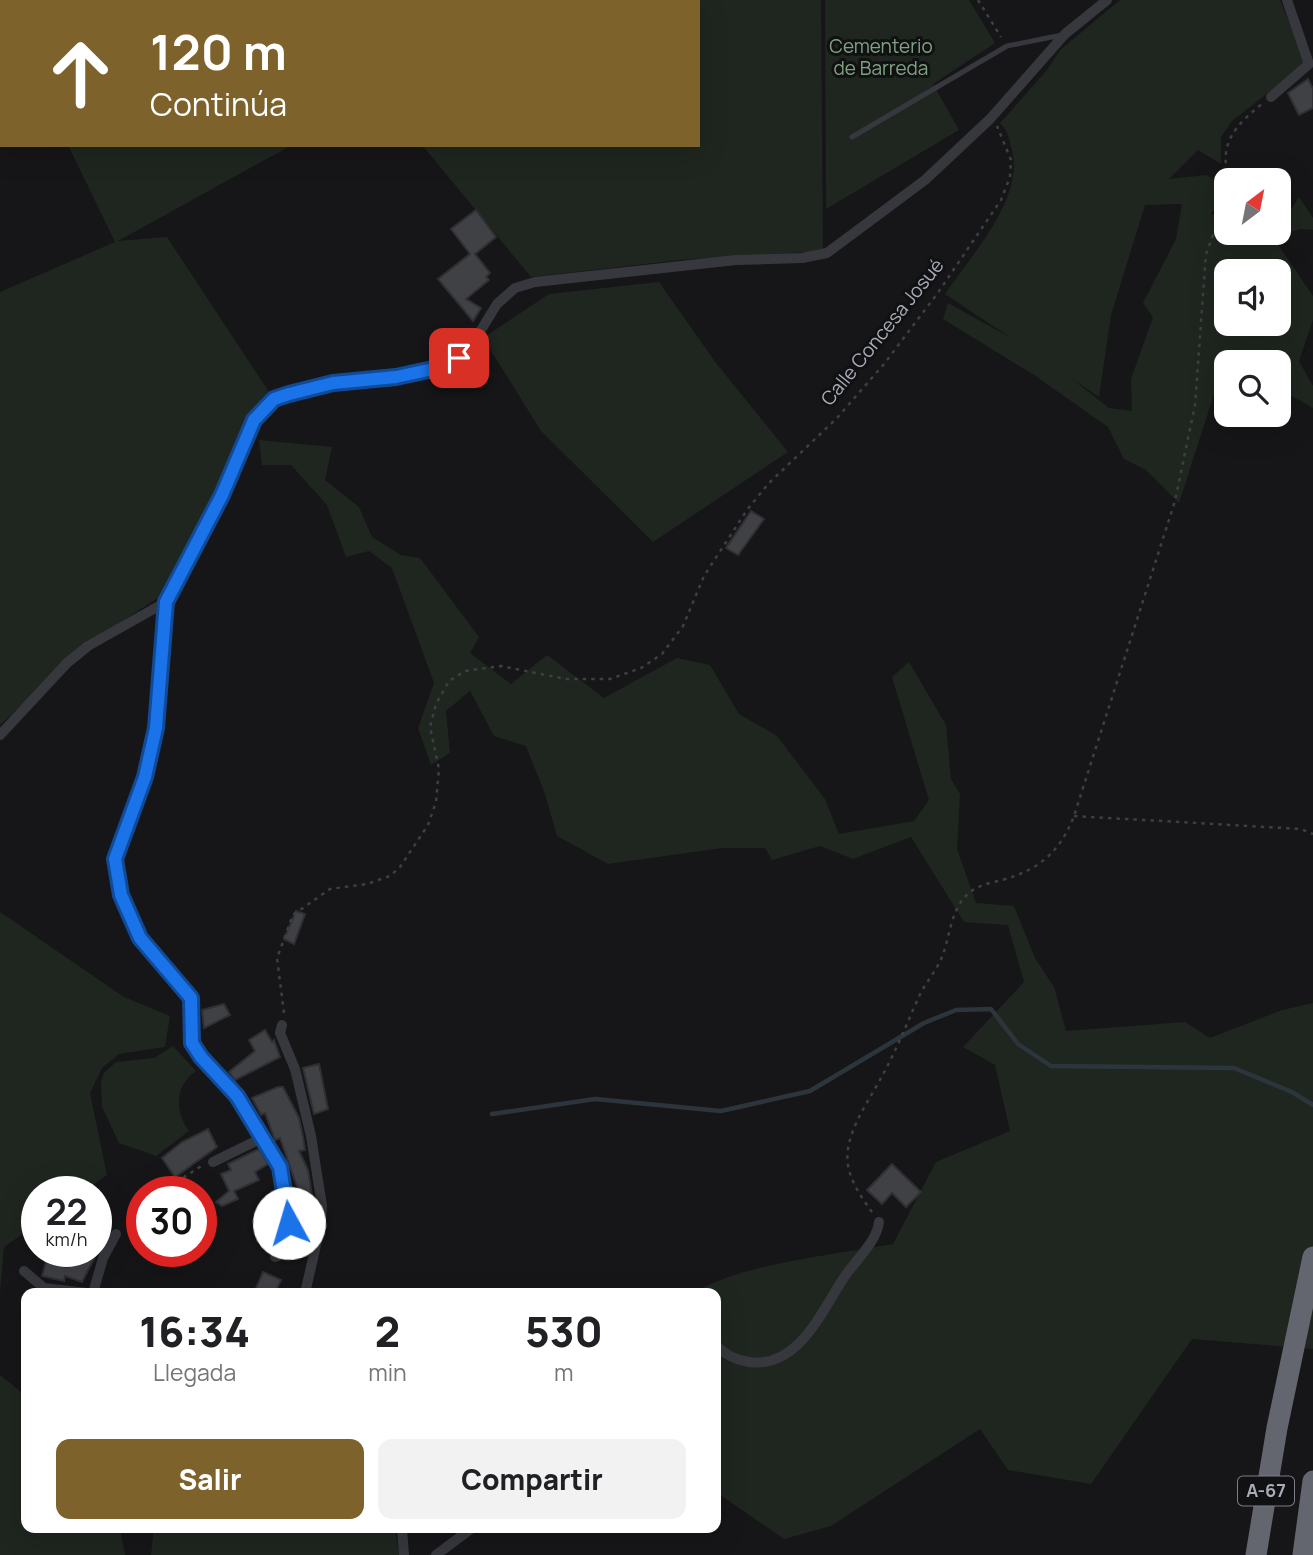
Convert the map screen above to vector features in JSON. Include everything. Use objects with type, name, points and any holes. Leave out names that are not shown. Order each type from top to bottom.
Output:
[{"type":"highway","name":"A-67","points":[[1256,1555],[1277,1427],[1313,1257]]},
{"type":"highway","name":"A-67","points":[[1303,1555],[1313,1481]]},
{"type":"street","points":[[311,1242],[300,1237],[289,1223],[284,1178],[237,1096],[201,1057],[192,1043],[191,998],[140,938],[121,895],[115,859],[145,777],[156,728],[166,602],[219,500],[254,420],[274,399],[333,383],[396,377],[433,369],[459,358],[473,343],[497,304],[515,288],[535,282],[736,260],[802,258],[827,253],[925,180],[990,118],[1065,34],[1107,0]]},
{"type":"street","points":[[1270,97],[1310,64],[1287,0]]},
{"type":"street","points":[[0,735],[67,663],[88,646],[166,602]]},
{"type":"street","points":[[282,1024],[280,1033],[295,1069],[311,1136],[322,1206],[321,1224],[311,1242],[312,1268],[306,1288]]},
{"type":"street","points":[[213,1161],[262,1138]]},
{"type":"street","points":[[721,1349],[735,1359],[753,1362],[769,1361],[787,1354],[804,1340],[855,1262],[878,1233],[879,1222]]},
{"type":"street","points":[[94,1288],[103,1258],[116,1234]]},
{"type":"street","points":[[275,1257],[311,1242]]},
{"type":"street","points":[[24,1271],[44,1288]]},
{"type":"street","points":[[402,1533],[404,1555]]},
{"type":"street","points":[[436,1555],[465,1533]]},
{"type":"lane","points":[[852,138],[1007,46],[1065,34]]},
{"type":"path","points":[[978,0],[1007,46]]},
{"type":"path","points":[[1226,168],[1225,143],[1233,129],[1270,97]]},
{"type":"path","name":"Calle Concesa Josué","points":[[282,1024],[284,1009],[277,980],[276,958],[293,915],[330,889],[367,884],[390,876],[400,867],[428,825],[436,802],[439,769],[430,726],[436,704],[449,681],[465,671],[500,666],[566,679],[610,679],[641,668],[662,654],[682,626],[704,576],[747,510],[768,484],[837,418],[884,364],[943,286],[1001,200],[1010,177],[1011,160],[1007,144],[990,118]]},
{"type":"path","points":[[879,1222],[856,1190],[850,1174],[848,1148],[862,1113],[910,1021],[919,996],[941,960],[956,911],[967,894],[976,888],[1024,874],[1048,859],[1067,833],[1074,816],[1080,787],[1156,566],[1175,501],[1195,405],[1206,254],[1214,234]]},
{"type":"path","points":[[1074,816],[1301,829],[1313,834]]},
{"type":"path","points":[[187,1176],[213,1161]]},
{"type":"green space","points":[[700,0],[821,0],[823,251],[680,260],[531,277],[424,147],[700,147]]},
{"type":"green space","name":"Cementerio de Barreda","points":[[825,0],[969,0],[995,43],[933,84],[959,130],[826,209]]},
{"type":"green space","points":[[1120,0],[1280,0],[1306,63],[1232,121],[1221,137],[1221,164],[1198,150],[1169,179],[1207,175],[1214,180],[1214,210],[1211,213],[1214,215],[1214,245],[1278,245],[1288,259],[1214,259],[1214,336],[1291,336],[1291,264],[1313,296],[1313,320],[1299,361],[1313,386],[1313,408],[1291,396],[1291,350],[1214,350],[1214,394],[1179,503],[1146,470],[1124,459],[1108,427],[1034,375],[943,319],[948,303],[1011,338],[945,294],[994,224],[1011,185],[1014,166],[1011,147],[1000,123],[1047,70],[1060,50]],"holes":[[[1182,204],[1176,239],[1143,303],[1153,317],[1131,379],[1132,411],[1109,408],[1071,378],[1099,397],[1111,315],[1145,205]]]},
{"type":"green space","points":[[69,147],[288,147],[118,241],[167,237],[269,392],[255,408],[242,431],[229,470],[161,596],[96,638],[0,725],[0,292],[115,242]]},
{"type":"green space","points":[[1299,197],[1313,218],[1313,230],[1292,231],[1292,208]]},
{"type":"green space","points":[[659,282],[716,363],[788,452],[653,542],[541,431],[483,338],[549,294]]},
{"type":"green space","points":[[259,440],[332,447],[325,480],[359,507],[372,537],[401,555],[420,558],[479,637],[470,653],[511,684],[547,655],[604,698],[677,658],[710,665],[739,714],[777,736],[825,799],[839,834],[914,821],[929,800],[892,677],[909,662],[946,725],[951,779],[960,794],[957,849],[976,903],[1014,906],[1035,958],[1054,987],[1066,1031],[1185,1022],[1210,1038],[1282,1010],[1313,1003],[1313,1349],[1192,1339],[1091,1484],[1008,1470],[980,1429],[831,1526],[784,1539],[721,1495],[721,1288],[704,1288],[762,1267],[893,1244],[936,1162],[1010,1131],[995,1065],[963,1047],[1024,982],[1008,925],[964,922],[911,837],[853,859],[820,846],[772,860],[765,848],[722,848],[608,864],[557,836],[545,794],[526,746],[494,736],[470,691],[446,711],[450,753],[431,765],[418,728],[434,683],[392,568],[369,551],[346,557],[327,505],[291,465],[262,465]]},
{"type":"green space","points":[[0,912],[124,997],[170,1016],[165,1047],[119,1054],[102,1068],[90,1093],[107,1175],[21,1176],[21,1235],[4,1247],[0,1291]]},
{"type":"green space","points":[[173,1046],[196,1071],[184,1084],[179,1100],[181,1116],[189,1131],[156,1156],[119,1143],[102,1107],[101,1081],[104,1073],[116,1062],[154,1058]]},
{"type":"green space","points":[[0,1375],[21,1392],[21,1533],[121,1533],[125,1555],[0,1555]]},
{"type":"green space","points":[[153,1533],[396,1533],[399,1555],[151,1555]]},
{"type":"building","points":[[1308,79],[1313,89],[1313,108],[1299,115],[1288,93]]},
{"type":"building","points":[[476,210],[496,237],[475,254],[490,273],[486,277],[489,280],[466,299],[481,308],[473,321],[438,279],[470,254],[451,229]]},
{"type":"building","points":[[751,511],[764,519],[738,555],[726,548]]},
{"type":"building","points":[[296,911],[305,914],[294,944],[284,939]]},
{"type":"building","points":[[224,1004],[230,1015],[204,1028],[202,1010]]},
{"type":"building","points":[[265,1030],[272,1042],[274,1040],[280,1057],[235,1080],[229,1072],[255,1051],[249,1040]]},
{"type":"building","points":[[319,1064],[328,1109],[314,1114],[303,1068]]},
{"type":"building","points":[[283,1087],[299,1118],[305,1150],[299,1151],[308,1170],[313,1202],[304,1207],[280,1138],[275,1140],[265,1113],[261,1115],[252,1098]]},
{"type":"building","points":[[208,1129],[217,1147],[174,1176],[162,1158],[182,1142]]},
{"type":"building","points":[[259,1149],[268,1164],[255,1172],[259,1180],[234,1191],[238,1199],[222,1206],[217,1201],[229,1191],[221,1174],[231,1170],[228,1164]]},
{"type":"building","points":[[892,1164],[921,1192],[906,1207],[892,1193],[882,1204],[867,1190]]},
{"type":"building","points":[[45,1267],[90,1267],[82,1282],[65,1276],[64,1281],[42,1276]]},
{"type":"building","points":[[263,1272],[281,1280],[277,1288],[256,1288]]},
{"type":"waterway","points":[[492,1114],[595,1099],[721,1111],[810,1091],[924,1023],[956,1010],[991,1009],[1018,1044],[1051,1066],[1234,1068],[1292,1092],[1313,1105]]},
{"type":"route","points":[[289,1223],[286,1190],[280,1167],[252,1117],[228,1084],[201,1057],[192,1043],[191,998],[140,938],[121,895],[115,859],[127,820],[145,777],[156,728],[166,602],[229,481],[245,436],[254,420],[263,407],[274,399],[289,394],[333,383],[396,377],[433,369],[459,358]]}]
